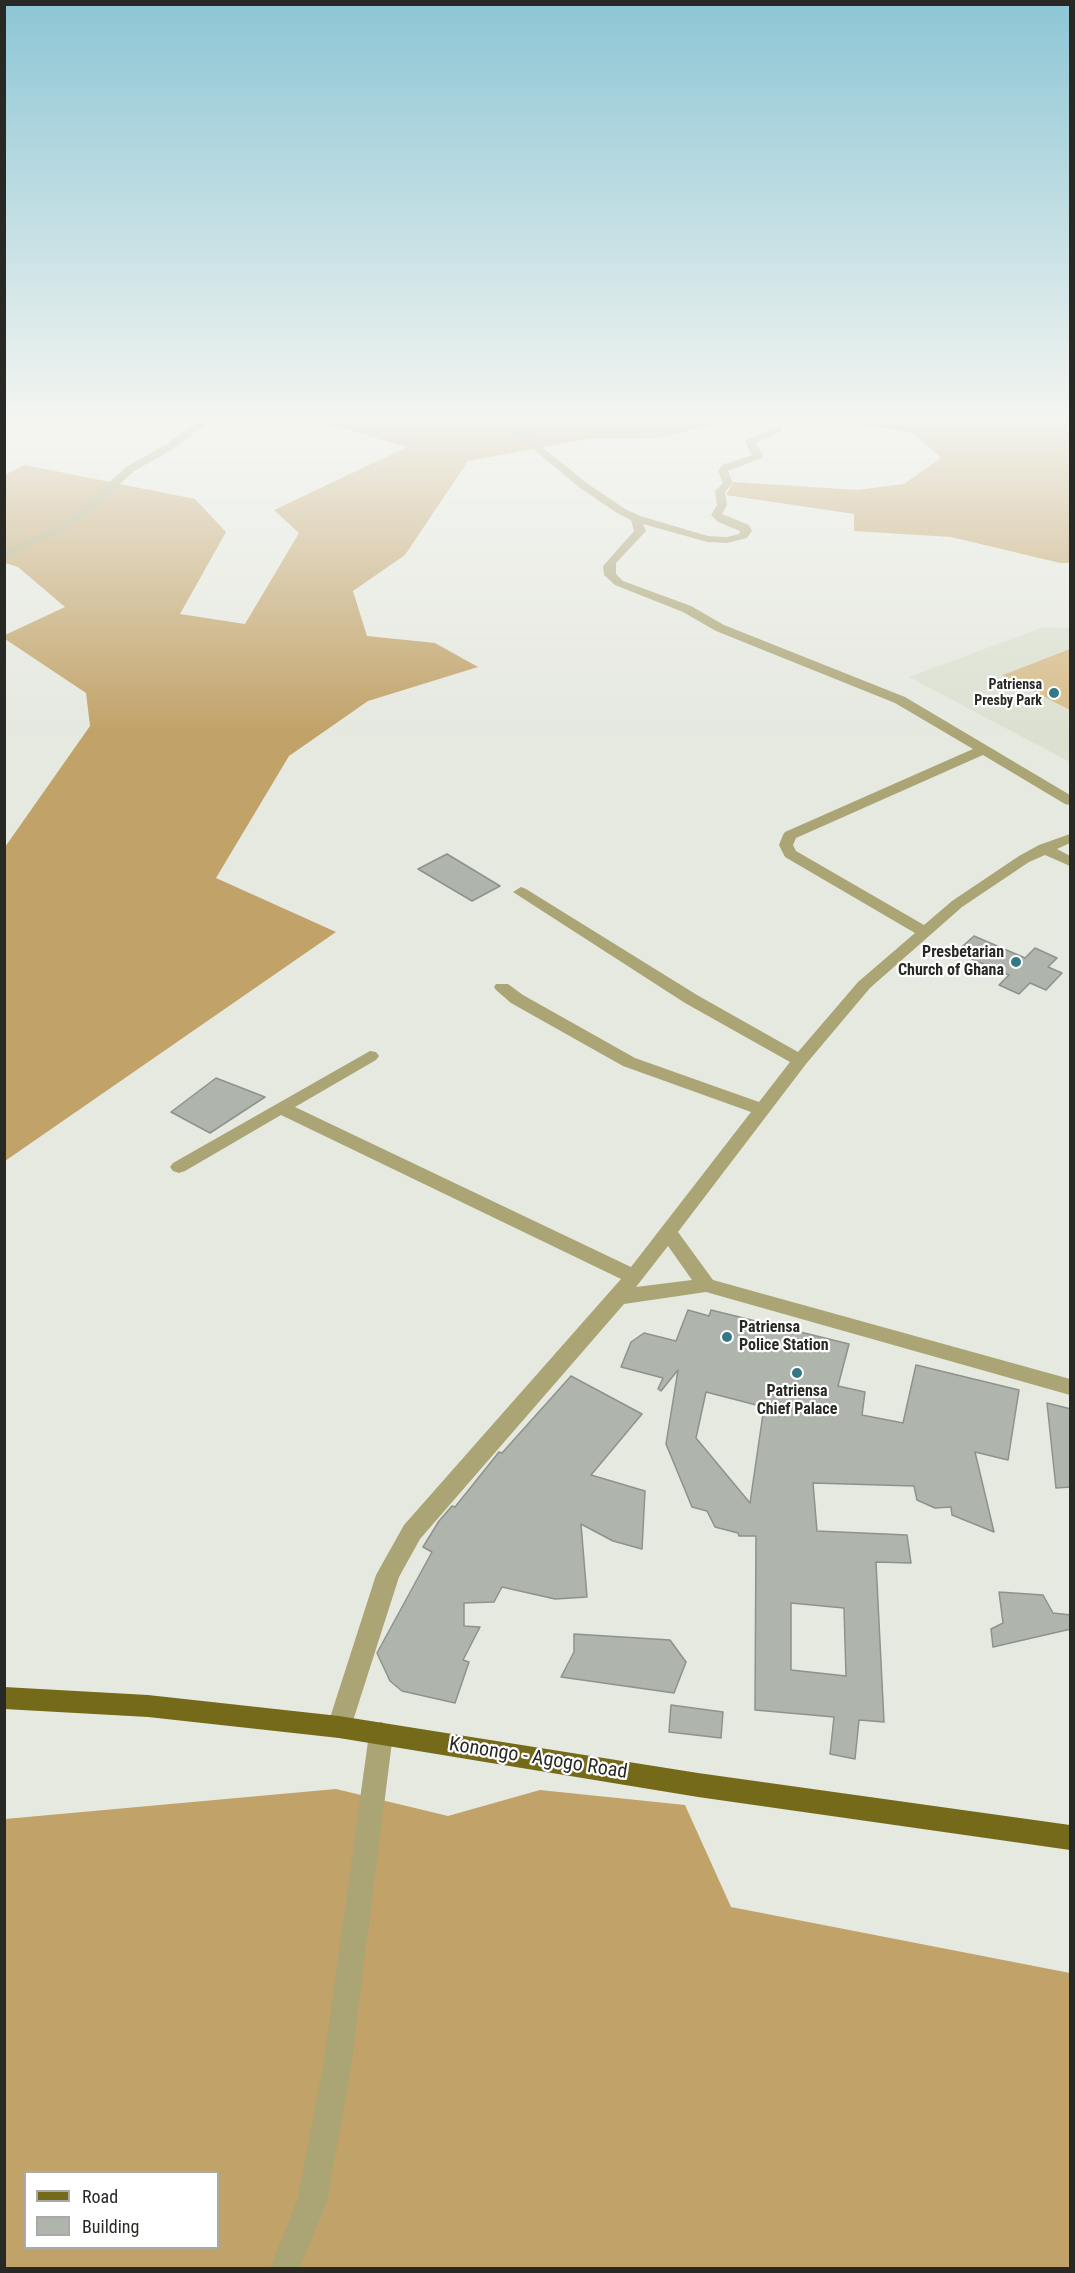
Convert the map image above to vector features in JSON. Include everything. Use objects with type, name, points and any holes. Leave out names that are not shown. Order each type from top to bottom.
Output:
[{"type":"main road","name":"Konongo - Agogo Road","points":[[4,1698],[148,1706],[339,1726],[710,1786],[1071,1838]]},
{"type":"street","points":[[4,554],[69,522]]},
{"type":"street","points":[[637,522],[640,531],[611,561],[609,566],[610,575],[619,583],[687,609],[720,628],[900,700],[985,748],[1071,801]]},
{"type":"street","points":[[650,522],[707,539],[727,540],[743,536],[746,531],[745,527],[729,522]]},
{"type":"street","points":[[926,933],[790,854],[786,845],[790,835],[985,748]]},
{"type":"street","points":[[339,1726],[388,1575],[412,1532],[618,1297],[800,1060],[864,985],[957,904],[1024,859],[1044,848],[1071,838]]},
{"type":"street","points":[[1044,848],[1071,862]]},
{"type":"street","points":[[521,892],[691,999],[800,1060]]},
{"type":"street","points":[[502,987],[517,999],[629,1062],[761,1109]]},
{"type":"street","points":[[179,1167],[370,1056]]},
{"type":"street","points":[[281,1108],[633,1276]]},
{"type":"street","points":[[667,1232],[706,1285]]},
{"type":"street","points":[[618,1297],[706,1285],[1071,1387]]},
{"type":"street","points":[[285,2268],[312,2201],[337,2067],[381,1734]]},
{"type":"shaded area","points":[[5,522],[217,522],[226,532],[180,614],[245,624],[299,533],[287,522],[427,522],[405,555],[353,591],[367,636],[435,643],[478,667],[368,701],[289,756],[216,878],[336,932],[5,1161],[5,847],[90,726],[86,693],[5,639],[5,635],[65,607],[18,567],[5,563]]},
{"type":"shaded area","points":[[854,522],[1070,522],[1070,563],[1060,563],[951,537],[854,531]]},
{"type":"shaded area","points":[[1043,627],[1070,628],[1070,762],[909,677]]},
{"type":"shaded area","name":"Patriensa Presby Park","points":[[1070,649],[1070,710],[1003,676],[1003,675]]},
{"type":"shaded area","points":[[336,1789],[448,1816],[540,1790],[685,1805],[731,1907],[1070,1973],[1070,2268],[5,2268],[5,1819]]},
{"type":"building","points":[[447,854],[500,886],[472,901],[418,869]]},
{"type":"building","name":"Presbetarian Church of Ghana","points":[[974,936],[1025,958],[1035,948],[1057,958],[1048,967],[1062,973],[1046,990],[1030,983],[1019,994],[999,985],[1009,975],[956,952]]},
{"type":"building","points":[[216,1078],[265,1097],[210,1133],[171,1112]]},
{"type":"building","points":[[688,1310],[709,1316],[711,1310],[849,1344],[838,1386],[865,1392],[862,1415],[903,1423],[916,1365],[1019,1390],[1008,1460],[975,1452],[994,1532],[952,1515],[951,1507],[935,1508],[917,1500],[914,1486],[813,1483],[817,1531],[907,1535],[911,1563],[876,1562],[884,1722],[859,1720],[855,1759],[830,1754],[834,1717],[755,1710],[756,1536],[739,1536],[738,1533],[715,1527],[707,1511],[692,1507],[666,1444],[678,1370],[661,1391],[658,1389],[663,1378],[621,1367],[631,1342],[644,1333],[676,1341]],"holes":[[[706,1392],[764,1407],[750,1503],[696,1438]],[[791,1603],[844,1608],[846,1676],[791,1670]]]},
{"type":"building","points":[[571,1376],[642,1414],[591,1475],[645,1491],[642,1549],[613,1541],[581,1524],[587,1597],[555,1599],[502,1587],[494,1602],[464,1603],[464,1626],[480,1627],[463,1660],[469,1662],[455,1703],[402,1691],[390,1681],[377,1653],[432,1552],[423,1547],[439,1521],[452,1506],[455,1507],[499,1452],[502,1453]]},
{"type":"building","points":[[1047,1403],[1071,1409],[1071,1487],[1056,1488]]},
{"type":"building","points":[[999,1592],[1043,1595],[1053,1613],[1071,1615],[1071,1629],[993,1647],[991,1629],[1003,1623]]},
{"type":"building","points":[[574,1634],[670,1640],[686,1662],[674,1693],[561,1677],[574,1652]]},
{"type":"building","points":[[671,1705],[723,1712],[721,1738],[669,1732]]},
{"type":"place","name":"Patriensa Presby Park","points":[[1054,693]]},
{"type":"place","name":"Presbetarian Church of Ghana","points":[[1016,962]]},
{"type":"place","name":"Patriensa Police Station","points":[[727,1337]]},
{"type":"place","name":"Patriensa Chief Palace","points":[[797,1373]]}]
